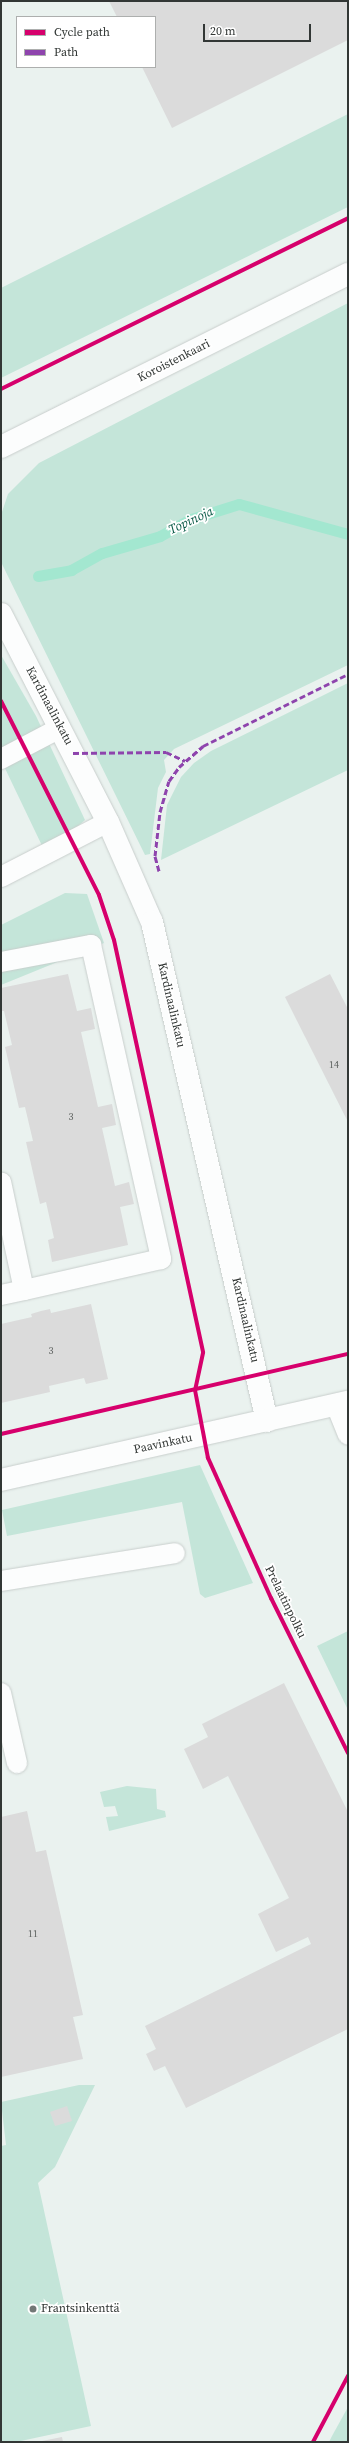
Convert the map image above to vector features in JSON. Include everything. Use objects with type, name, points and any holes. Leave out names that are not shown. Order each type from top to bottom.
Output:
[{"type":"street","name":"Koroistenkaari","points":[[1,448],[348,274]]},
{"type":"street","name":"Kardinaalinkatu","points":[[1,614],[108,822],[152,922],[267,1422]]},
{"type":"street","name":"Paavinkatu","points":[[1,1480],[267,1422],[342,1404]]},
{"type":"lane","points":[[1,759],[60,728]]},
{"type":"lane","points":[[1,877],[108,822]]},
{"type":"lane","points":[[1,962],[91,945],[162,1258],[1,1295]]},
{"type":"lane","points":[[1,1182],[24,1290]]},
{"type":"lane","points":[[342,1404],[348,1435]]},
{"type":"lane","points":[[1,1581],[175,1553]]},
{"type":"lane","points":[[1,1693],[17,1764]]},
{"type":"green space","points":[[348,114],[348,207],[1,378],[1,288]]},
{"type":"green space","points":[[348,303],[348,665],[174,749],[164,760],[166,772],[158,788],[150,854],[145,855],[1,562],[1,515],[8,494],[39,463]]},
{"type":"green space","points":[[1,655],[36,716],[85,820],[46,854],[1,760]]},
{"type":"green space","points":[[348,683],[348,770],[161,860],[167,805],[181,777],[194,763],[211,751]]},
{"type":"green space","points":[[65,893],[87,894],[104,943],[1,985],[1,925]]},
{"type":"green space","points":[[200,1465],[253,1583],[205,1598],[200,1594],[182,1502],[7,1536],[2,1510]]},
{"type":"green space","points":[[348,1631],[348,1710],[317,1646]]},
{"type":"green space","points":[[127,1786],[156,1789],[157,1809],[165,1811],[166,1817],[109,1831],[106,1817],[118,1816],[115,1806],[104,1807],[100,1792]]},
{"type":"green space","name":"Frantsinkenttä","points":[[79,2085],[95,2085],[55,2167],[38,2183],[91,2426],[16,2442],[1,2442],[1,2146],[6,2145],[1,2102]]},
{"type":"green space","points":[[348,2407],[348,2442],[329,2442],[332,2436]]},
{"type":"building","points":[[109,1],[348,1],[348,40],[172,128],[142,68],[156,68],[156,16],[116,16]]},
{"type":"building","points":[[68,974],[77,1011],[91,1008],[95,1029],[81,1032],[98,1107],[112,1104],[116,1125],[102,1128],[115,1186],[129,1182],[134,1204],[120,1207],[128,1245],[52,1262],[48,1240],[54,1238],[46,1202],[40,1204],[26,1142],[33,1141],[25,1107],[19,1108],[5,1047],[12,1045],[4,1011],[1,1011],[1,988]]},
{"type":"building","points":[[330,974],[348,1009],[348,1122],[285,997]]},
{"type":"building","points":[[91,1304],[108,1379],[86,1384],[84,1378],[49,1386],[50,1392],[1,1403],[1,1324],[32,1317],[31,1314],[50,1309],[51,1313]]},
{"type":"building","points":[[284,1683],[348,1812],[348,2029],[186,2108],[165,2066],[154,2071],[146,2054],[156,2049],[145,2026],[311,1944],[308,1937],[276,1952],[258,1914],[289,1898],[228,1776],[203,1789],[184,1749],[208,1737],[202,1724]]},
{"type":"building","points":[[27,1811],[36,1852],[46,1850],[83,2015],[73,2017],[83,2059],[1,2077],[1,1817]]},
{"type":"building","points":[[67,2106],[72,2121],[55,2126],[50,2112]]},
{"type":"building","points":[[62,2437],[63,2442],[42,2442],[42,2441]]},
{"type":"waterway","name":"Topinoja","points":[[38,576],[71,570],[102,553],[160,536],[191,519],[239,504],[348,534]]},
{"type":"marked path","points":[[159,871],[155,856],[160,812],[169,781],[179,767],[203,746],[348,674]]},
{"type":"marked path","points":[[73,753],[166,752],[185,761]]},
{"type":"cycle path","points":[[1,389],[348,218]]},
{"type":"cycle path","name":"Prelaatinpolku","points":[[1,701],[99,895],[114,940],[203,1353],[195,1390],[208,1458],[271,1598],[348,1753]]},
{"type":"cycle path","points":[[1,1434],[348,1354]]},
{"type":"cycle path","points":[[313,2442],[348,2376]]},
{"type":"place","name":"Frantsinkenttä","points":[[33,2309]]}]
